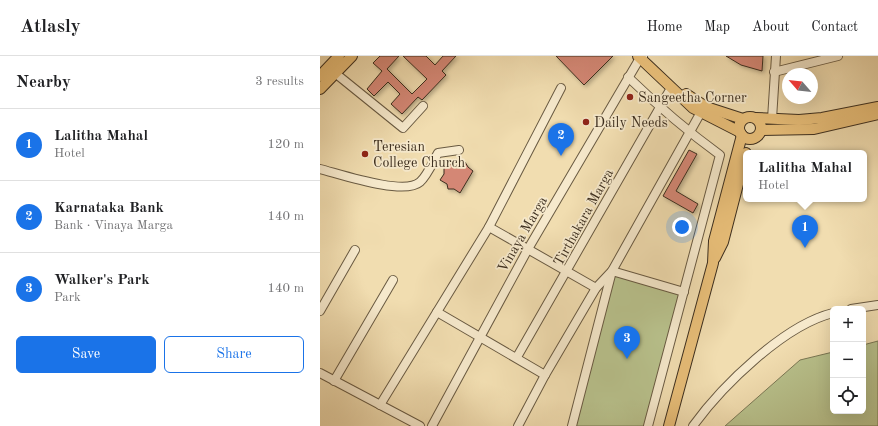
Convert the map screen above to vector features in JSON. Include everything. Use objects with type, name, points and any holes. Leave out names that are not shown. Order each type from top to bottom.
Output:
[{"type":"main road","points":[[320,76],[339,56]]},
{"type":"main road","points":[[320,90],[352,56]]},
{"type":"main road","points":[[642,57],[685,102],[701,112],[744,135],[757,137],[761,130],[760,123],[756,118]]},
{"type":"main road","points":[[642,57],[696,102],[724,114],[743,119]]},
{"type":"main road","points":[[744,150],[744,135],[739,125],[743,119],[750,116],[756,118],[799,120],[822,118],[878,107]]},
{"type":"main road","points":[[761,130],[814,129],[878,114]]},
{"type":"main road","points":[[721,122],[733,137],[743,154]]},
{"type":"main road","points":[[749,150],[757,140],[781,130]]},
{"type":"main road","points":[[669,426],[713,263],[714,241],[743,159]]},
{"type":"street","points":[[772,119],[776,56]]},
{"type":"street","points":[[774,72],[838,56]]},
{"type":"street","name":"Vinaya Marga","points":[[432,426],[528,249],[628,77],[642,57]]},
{"type":"street","points":[[335,73],[403,128],[423,106]]},
{"type":"street","points":[[628,77],[660,108],[720,155],[648,426]]},
{"type":"street","points":[[380,405],[489,227],[561,88]]},
{"type":"street","name":"Tirthakara Marga","points":[[517,357],[671,88]]},
{"type":"street","points":[[518,426],[545,374],[596,288],[612,271],[701,112]]},
{"type":"street","points":[[320,169],[393,187],[413,186],[420,182],[438,153],[459,150]]},
{"type":"street","points":[[489,227],[596,288]]},
{"type":"street","points":[[320,312],[355,250]]},
{"type":"street","points":[[612,271],[684,292]]},
{"type":"street","points":[[572,426],[612,271]]},
{"type":"street","points":[[334,381],[393,280]]},
{"type":"street","points":[[866,307],[878,305]]},
{"type":"street","points":[[437,312],[545,374]]},
{"type":"street","points":[[693,426],[723,390],[768,349],[809,322],[830,314]]},
{"type":"street","points":[[320,373],[420,426]]},
{"type":"green space","points":[[612,271],[684,292],[647,426],[572,426]]},
{"type":"green space","points":[[878,341],[878,426],[725,426],[800,360],[830,353],[830,414],[866,414],[866,344]]},
{"type":"building","points":[[380,56],[399,56],[387,69],[412,94],[427,79],[403,56],[426,56],[435,65],[443,56],[456,56],[442,71],[446,75],[422,100],[418,97],[402,114],[391,104],[400,94],[388,82],[374,96],[367,89],[382,71],[373,63]]},
{"type":"building","points":[[556,56],[613,56],[584,85]]},
{"type":"building","points":[[726,56],[763,56],[762,71],[741,65]]},
{"type":"building","points":[[689,150],[697,154],[676,191],[698,204],[693,213],[663,196]]},
{"type":"building","points":[[454,159],[460,163],[465,162],[473,171],[460,193],[454,189],[448,189],[447,184],[440,180],[444,174],[444,168],[449,166]]},
{"type":"place","name":"Sangeetha Corner","points":[[630,97]]},
{"type":"place","name":"Daily Needs","points":[[586,122]]},
{"type":"place","name":"Teresian College Church","points":[[365,154]]},
{"type":"place","name":"Karnataka Bank","points":[[561,156]]},
{"type":"place","name":"Lalitha Mahal","points":[[805,248]]},
{"type":"place","name":"Walker's Park","points":[[627,359]]}]
